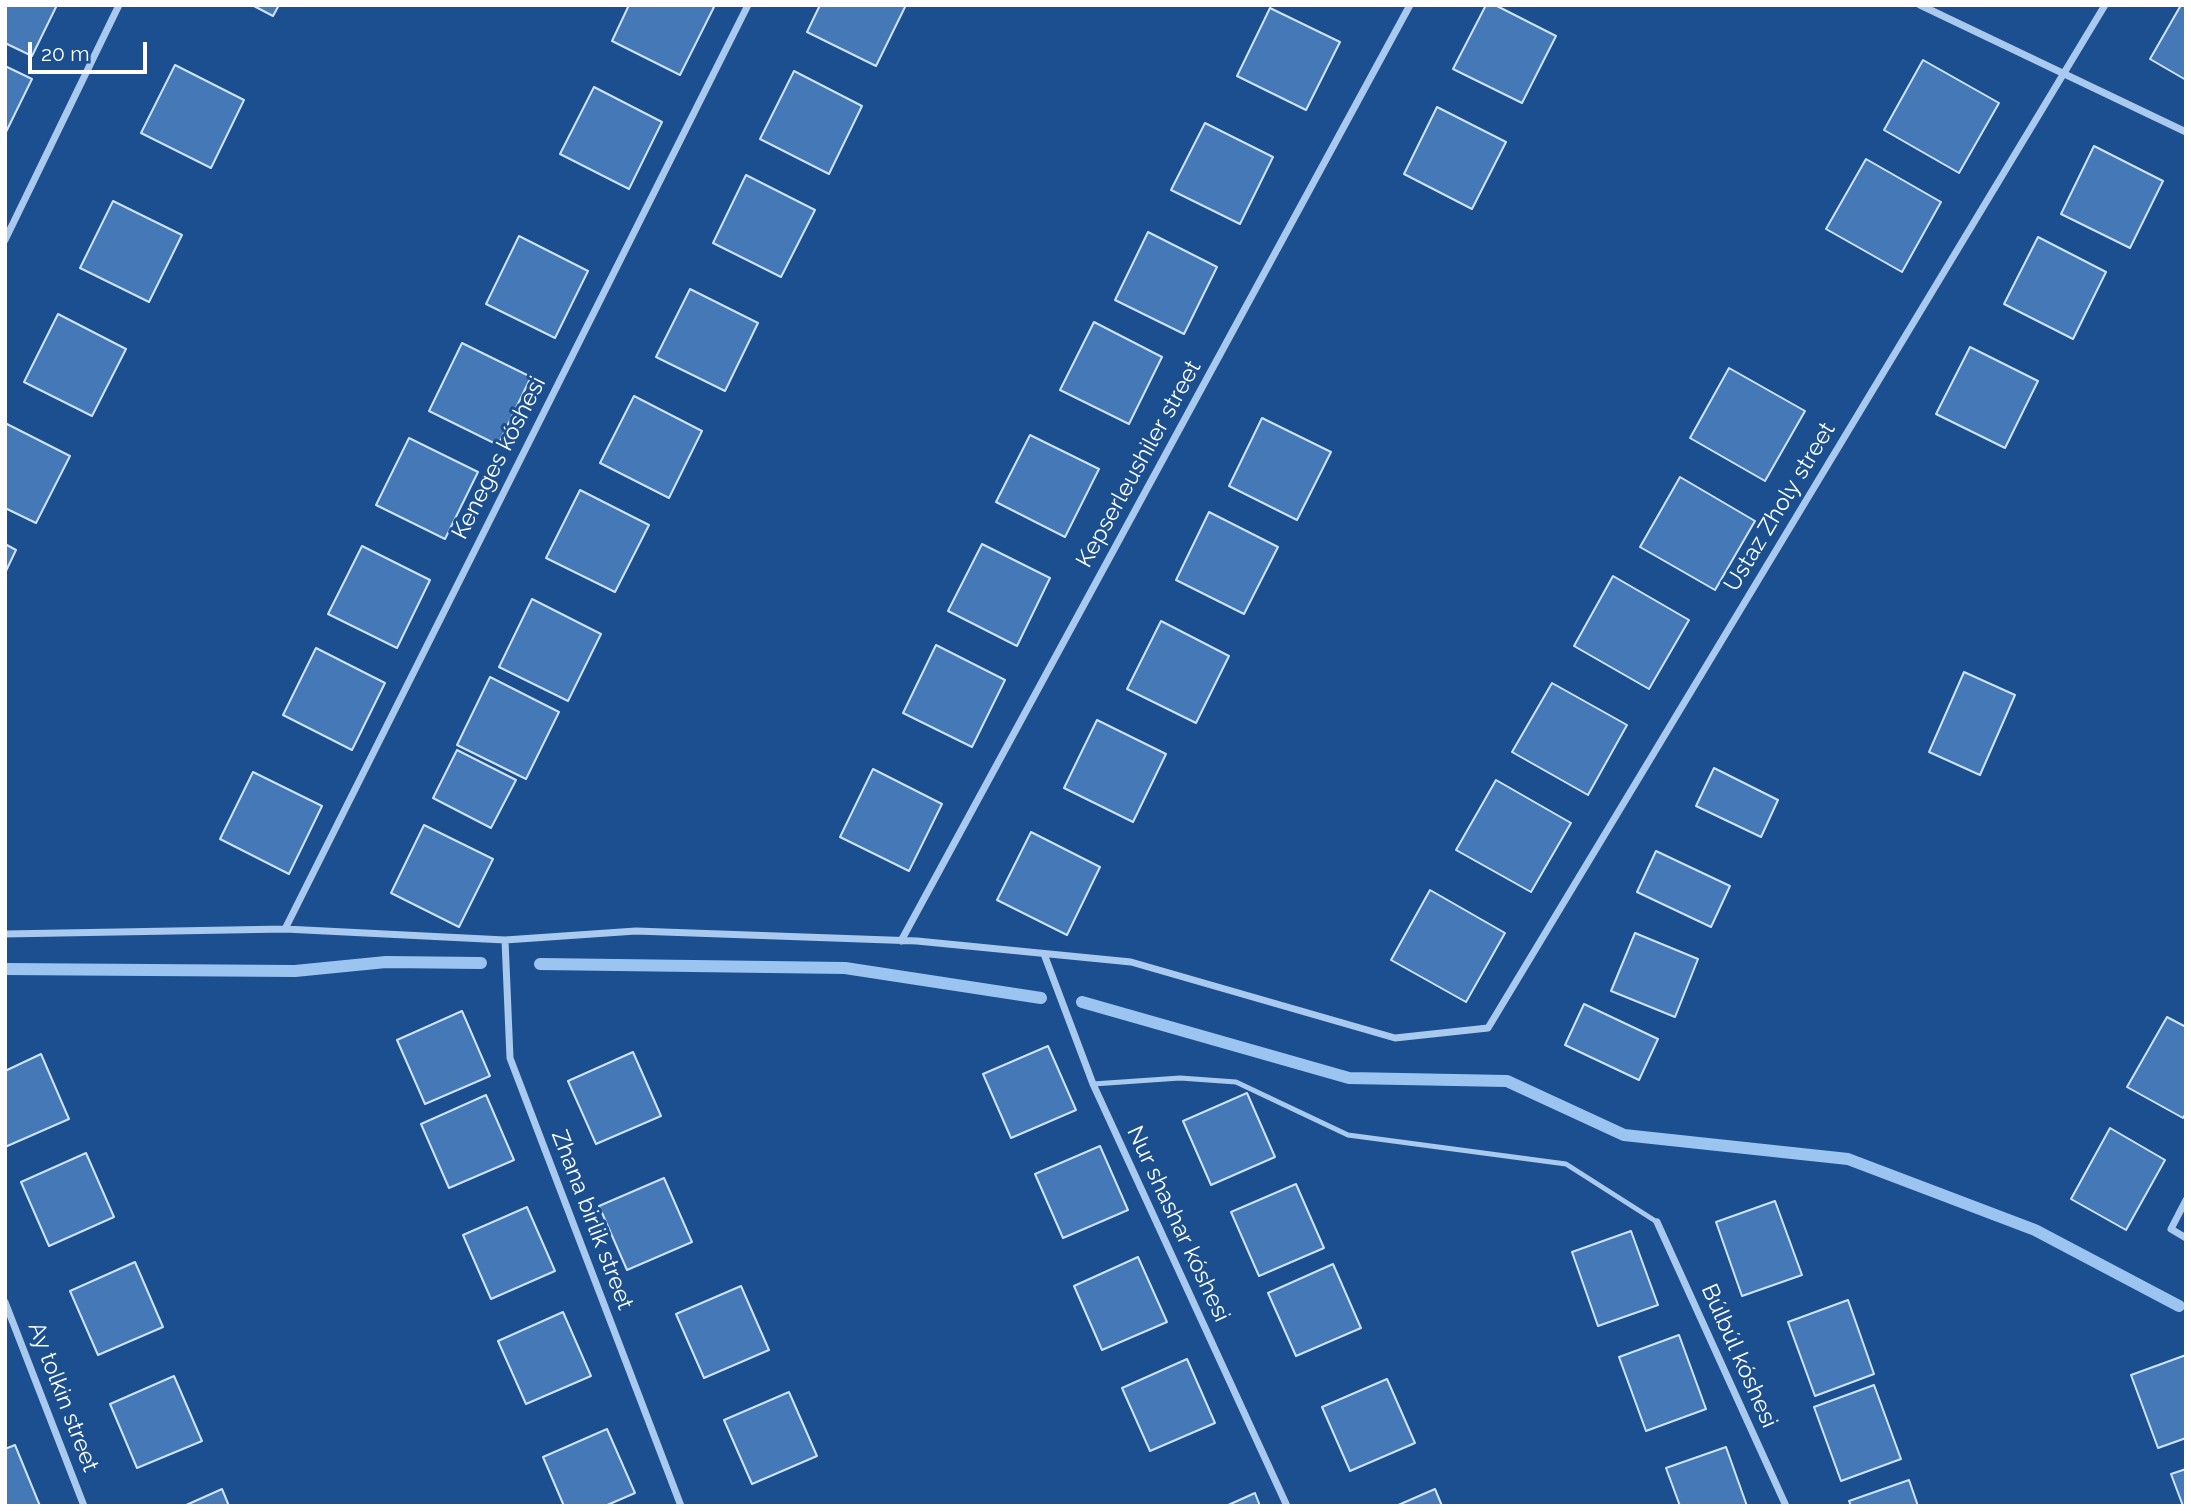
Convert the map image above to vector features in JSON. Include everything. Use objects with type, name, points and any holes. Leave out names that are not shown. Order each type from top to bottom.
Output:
[{"type":"street","points":[[5,240],[119,5]]},
{"type":"street","name":"Keneges kóshesi","points":[[285,929],[748,5]]},
{"type":"street","name":"Kepserleushiler street","points":[[901,941],[1410,5]]},
{"type":"street","points":[[1920,5],[2186,132]]},
{"type":"street","name":"Ustaz Zholy street","points":[[1044,954],[1131,962],[1395,1038],[1488,1028],[2105,5]]},
{"type":"street","points":[[5,934],[285,929],[505,940],[636,931],[901,941],[1044,954]]},
{"type":"street","name":"Zhana birlik street","points":[[505,940],[510,1058],[681,1506]]},
{"type":"street","name":"Nur shashar kóshesi","points":[[1044,954],[1093,1084],[1287,1506]]},
{"type":"street","points":[[2186,1200],[2171,1229],[2186,1238]]},
{"type":"street","name":"Búlbúl kóshesi","points":[[1657,1222],[1786,1506]]},
{"type":"street","name":"Ay tolkin street","points":[[5,1302],[84,1506]]},
{"type":"lane","points":[[1093,1084],[1180,1078],[1236,1082],[1348,1135],[1566,1164],[1657,1222]]},
{"type":"building","points":[[5,5],[57,5],[32,56],[5,43]]},
{"type":"building","points":[[252,5],[279,5],[273,16]]},
{"type":"building","points":[[629,5],[714,7],[680,75],[612,41]]},
{"type":"building","points":[[820,5],[906,5],[876,66],[807,32]]},
{"type":"building","points":[[1486,5],[1495,5],[1556,36],[1522,103],[1453,69]]},
{"type":"building","points":[[2181,5],[2186,5],[2186,80],[2150,59]]},
{"type":"building","points":[[1270,8],[1340,42],[1306,110],[1237,76]]},
{"type":"building","points":[[1923,60],[1999,103],[1959,173],[1884,130]]},
{"type":"building","points":[[175,65],[244,100],[211,168],[141,133]]},
{"type":"building","points":[[5,66],[32,79],[5,134]]},
{"type":"building","points":[[794,71],[862,106],[829,174],[760,139]]},
{"type":"building","points":[[594,87],[662,122],[629,189],[560,154]]},
{"type":"building","points":[[1437,107],[1506,142],[1472,209],[1404,174]]},
{"type":"building","points":[[1205,123],[1273,157],[1240,224],[1171,190]]},
{"type":"building","points":[[2094,146],[2163,181],[2130,248],[2061,214]]},
{"type":"building","points":[[1866,159],[1941,202],[1902,272],[1826,229]]},
{"type":"building","points":[[746,175],[815,210],[781,277],[713,243]]},
{"type":"building","points":[[113,201],[182,235],[149,302],[80,268]]},
{"type":"building","points":[[1148,232],[1217,267],[1184,334],[1115,300]]},
{"type":"building","points":[[519,236],[588,271],[555,338],[486,304]]},
{"type":"building","points":[[2038,237],[2106,272],[2073,339],[2004,304]]},
{"type":"building","points":[[690,289],[758,323],[725,391],[656,357]]},
{"type":"building","points":[[58,314],[126,349],[92,416],[24,382]]},
{"type":"building","points":[[1094,322],[1162,357],[1129,424],[1060,390]]},
{"type":"building","points":[[462,343],[531,377],[498,445],[429,411]]},
{"type":"building","points":[[1970,347],[2038,381],[2005,448],[1936,414]]},
{"type":"building","points":[[1729,368],[1805,411],[1765,481],[1690,438]]},
{"type":"building","points":[[634,396],[702,431],[669,498],[600,463]]},
{"type":"building","points":[[1262,418],[1331,452],[1297,520],[1229,486]]},
{"type":"building","points":[[5,423],[70,456],[36,523],[5,508]]},
{"type":"building","points":[[1030,435],[1099,469],[1065,537],[996,502]]},
{"type":"building","points":[[409,438],[478,472],[445,539],[376,505]]},
{"type":"building","points":[[1680,477],[1755,521],[1715,590],[1640,547]]},
{"type":"building","points":[[580,490],[649,525],[615,592],[546,558]]},
{"type":"building","points":[[1209,512],[1278,547],[1244,614],[1176,580]]},
{"type":"building","points":[[5,544],[16,550],[5,573]]},
{"type":"building","points":[[982,544],[1050,578],[1017,646],[948,611]]},
{"type":"building","points":[[362,546],[430,580],[397,648],[328,614]]},
{"type":"building","points":[[1613,576],[1689,620],[1649,689],[1574,646]]},
{"type":"building","points":[[532,599],[601,634],[568,701],[499,667]]},
{"type":"building","points":[[1161,621],[1229,656],[1196,723],[1127,689]]},
{"type":"building","points":[[936,645],[1005,680],[972,747],[903,713]]},
{"type":"building","points":[[316,648],[385,683],[352,750],[283,715]]},
{"type":"building","points":[[1964,672],[2015,695],[1980,775],[1929,752]]},
{"type":"building","points":[[490,677],[559,712],[526,779],[457,745]]},
{"type":"building","points":[[1552,683],[1627,725],[1588,795],[1512,752]]},
{"type":"building","points":[[1097,720],[1166,754],[1133,822],[1064,788]]},
{"type":"building","points":[[457,750],[516,780],[491,828],[433,798]]},
{"type":"building","points":[[1714,768],[1778,800],[1761,837],[1696,806]]},
{"type":"building","points":[[873,769],[942,804],[909,871],[840,837]]},
{"type":"building","points":[[253,772],[322,806],[289,874],[220,839]]},
{"type":"building","points":[[1496,780],[1571,823],[1531,892],[1456,850]]},
{"type":"building","points":[[424,825],[493,859],[459,927],[391,893]]},
{"type":"building","points":[[1031,832],[1100,867],[1067,935],[997,900]]},
{"type":"building","points":[[1656,851],[1730,886],[1711,927],[1637,892]]},
{"type":"building","points":[[1430,890],[1505,933],[1466,1002],[1391,960]]},
{"type":"building","points":[[1635,933],[1698,959],[1675,1017],[1611,991]]},
{"type":"building","points":[[1584,1004],[1658,1039],[1639,1080],[1565,1045]]},
{"type":"building","points":[[462,1011],[490,1076],[425,1104],[397,1040]]},
{"type":"building","points":[[2167,1017],[2186,1027],[2186,1113],[2183,1118],[2127,1087]]},
{"type":"building","points":[[1048,1046],[1076,1110],[1011,1138],[983,1074]]},
{"type":"building","points":[[633,1052],[661,1116],[596,1144],[568,1081]]},
{"type":"building","points":[[41,1054],[69,1119],[5,1147],[5,1071]]},
{"type":"building","points":[[1247,1093],[1275,1157],[1211,1185],[1183,1121]]},
{"type":"building","points":[[486,1095],[514,1160],[449,1188],[421,1124]]},
{"type":"building","points":[[2110,1128],[2165,1160],[2126,1230],[2071,1199]]},
{"type":"building","points":[[1100,1146],[1128,1210],[1063,1238],[1035,1174]]},
{"type":"building","points":[[86,1153],[114,1217],[49,1246],[21,1182]]},
{"type":"building","points":[[664,1178],[692,1242],[627,1270],[599,1206]]},
{"type":"building","points":[[1296,1184],[1324,1248],[1259,1276],[1231,1212]]},
{"type":"building","points":[[1775,1201],[1802,1275],[1742,1296],[1716,1222]]},
{"type":"building","points":[[527,1207],[555,1271],[491,1299],[463,1235]]},
{"type":"building","points":[[1631,1231],[1658,1305],[1598,1326],[1572,1252]]},
{"type":"building","points":[[1138,1257],[1167,1322],[1102,1350],[1074,1286]]},
{"type":"building","points":[[135,1262],[163,1327],[98,1355],[70,1291]]},
{"type":"building","points":[[1333,1264],[1361,1328],[1296,1356],[1268,1293]]},
{"type":"building","points":[[741,1286],[769,1350],[704,1378],[676,1314]]},
{"type":"building","points":[[1848,1300],[1874,1374],[1815,1396],[1788,1322]]},
{"type":"building","points":[[563,1312],[591,1376],[526,1404],[498,1341]]},
{"type":"building","points":[[1679,1335],[1706,1409],[1646,1431],[1619,1357]]},
{"type":"building","points":[[2186,1355],[2186,1438],[2158,1448],[2131,1375]]},
{"type":"building","points":[[1187,1359],[1215,1423],[1150,1451],[1122,1388]]},
{"type":"building","points":[[174,1376],[202,1441],[137,1468],[110,1404]]},
{"type":"building","points":[[1387,1379],[1415,1443],[1350,1471],[1322,1407]]},
{"type":"building","points":[[1874,1385],[1901,1459],[1841,1481],[1814,1407]]},
{"type":"building","points":[[789,1392],[817,1456],[752,1484],[724,1420]]},
{"type":"building","points":[[607,1429],[635,1493],[605,1506],[564,1506],[543,1457]]},
{"type":"building","points":[[15,1445],[40,1506],[5,1506],[5,1449]]},
{"type":"building","points":[[1726,1447],[1747,1506],[1680,1506],[1666,1468]]},
{"type":"building","points":[[2186,1469],[2186,1506],[2183,1506],[2171,1474]]},
{"type":"building","points":[[1909,1480],[1918,1506],[1851,1506],[1849,1501]]},
{"type":"building","points":[[222,1489],[229,1506],[184,1506]]},
{"type":"building","points":[[1435,1489],[1442,1506],[1396,1506]]},
{"type":"building","points":[[1255,1493],[1260,1506],[1226,1506]]},
{"type":"waterway","points":[[5,969],[295,971],[386,962],[481,963]]},
{"type":"waterway","points":[[540,964],[845,968],[1041,998]]},
{"type":"waterway","points":[[1082,1002],[1349,1078],[1507,1081],[1624,1135],[1848,1159],[2035,1230],[2179,1306]]}]
